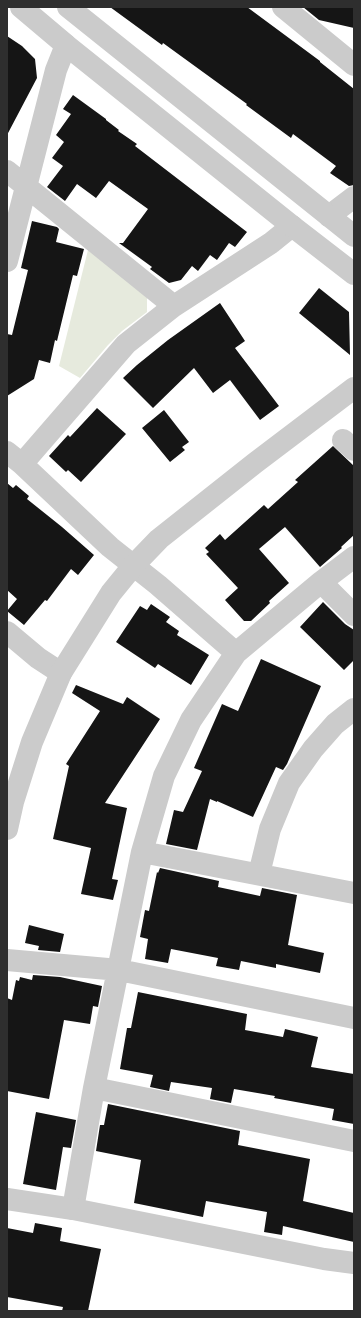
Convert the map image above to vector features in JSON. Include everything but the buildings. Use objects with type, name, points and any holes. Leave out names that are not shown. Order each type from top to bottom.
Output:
[{"type":"street","points":[[21,7],[66,45],[354,274]]},
{"type":"street","points":[[283,7],[354,65]]},
{"type":"street","points":[[7,261],[56,70],[66,45],[72,8],[354,236]]},
{"type":"street","points":[[7,171],[174,306]]},
{"type":"street","points":[[329,216],[354,196]]},
{"type":"street","points":[[236,653],[158,585],[133,566],[14,458],[126,344],[174,306],[271,243],[292,226]]},
{"type":"street","points":[[7,829],[13,802],[32,742],[60,672],[111,593],[133,566],[159,539],[198,507],[354,388]]},
{"type":"street","points":[[73,1209],[94,1088],[142,852],[164,776],[191,720],[236,653],[321,582],[354,557]]},
{"type":"street","points":[[321,582],[354,615]]},
{"type":"street","points":[[7,632],[38,658],[60,672]]},
{"type":"street","points":[[259,874],[270,829],[289,783],[313,749],[331,729],[354,709]]},
{"type":"street","points":[[142,852],[354,893]]},
{"type":"street","points":[[7,960],[119,970],[354,1018]]},
{"type":"street","points":[[94,1088],[354,1140]]},
{"type":"street","points":[[7,1199],[73,1209],[354,1264]]},
{"type":"shaded area","points":[[88,250],[147,296],[147,312],[122,331],[80,378],[59,366]]}]
